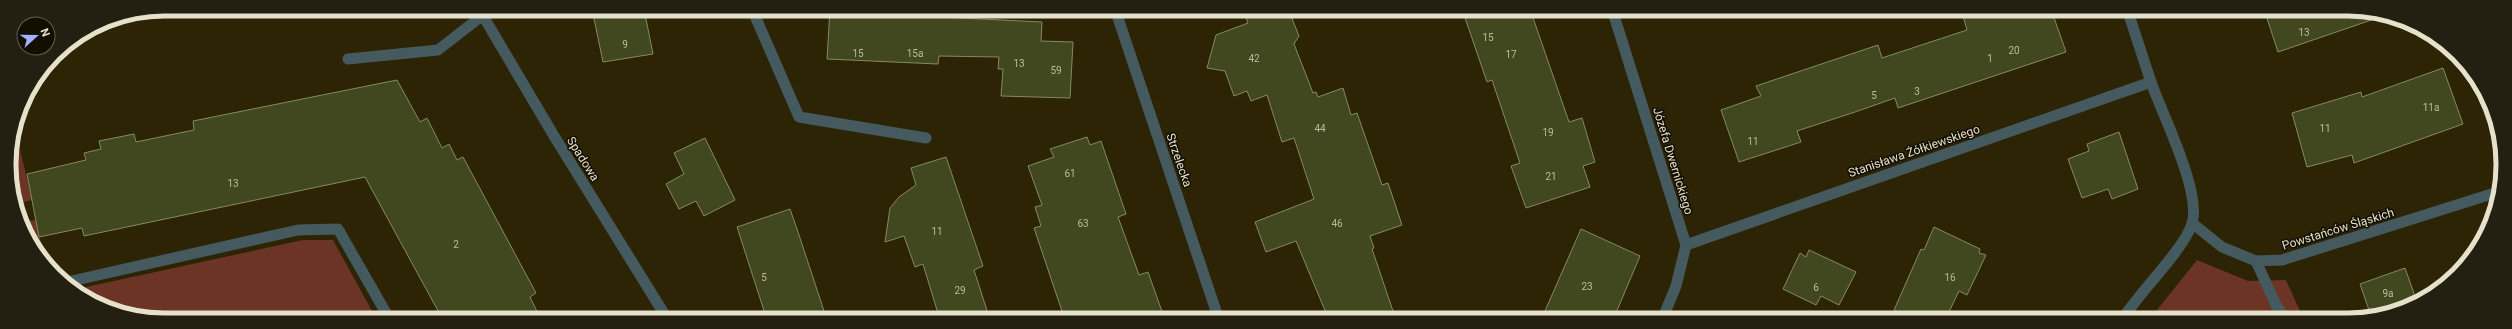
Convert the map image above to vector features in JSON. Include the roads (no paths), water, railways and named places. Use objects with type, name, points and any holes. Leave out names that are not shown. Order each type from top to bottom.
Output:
[{"type":"street","points":[[348,59],[438,50],[476,16]]},
{"type":"street","name":"Spadowa","points":[[483,16],[554,136],[664,313]]},
{"type":"street","points":[[755,16],[799,117],[926,138]]},
{"type":"street","name":"Strzelecka","points":[[1117,16],[1217,313]]},
{"type":"street","name":"Józefa Dwernickiego","points":[[1614,16],[1686,246]]},
{"type":"street","points":[[2127,313],[2182,242],[2192,223],[2193,204],[2185,170],[2151,82],[2129,16]]},
{"type":"street","name":"Stanisława Żółkiewskiego","points":[[1686,246],[2151,82]]},
{"type":"street","name":"Powstańców Śląskich","points":[[2192,223],[2222,247],[2256,261],[2282,260],[2493,194]]},
{"type":"street","points":[[73,281],[298,230],[338,229],[386,313]]},
{"type":"street","points":[[1665,313],[1676,286],[1686,246]]},
{"type":"street","points":[[2256,261],[2276,305],[2281,313]]}]
